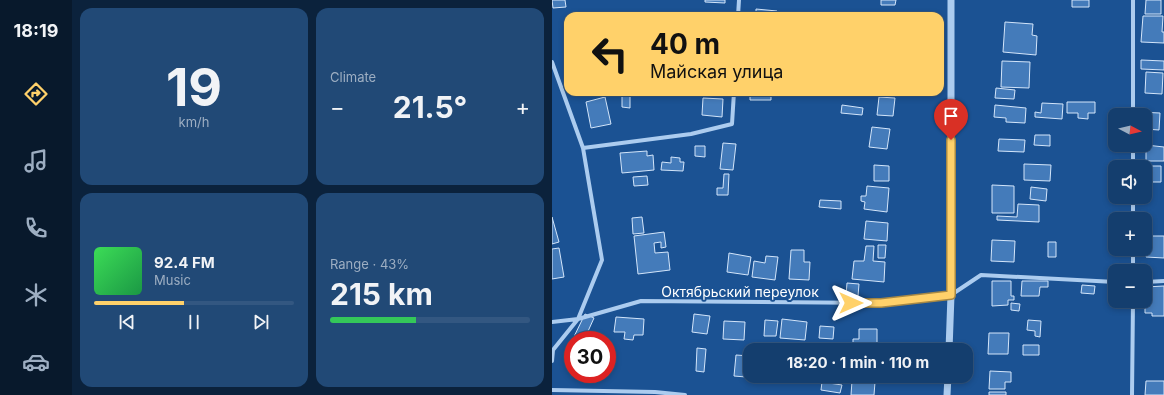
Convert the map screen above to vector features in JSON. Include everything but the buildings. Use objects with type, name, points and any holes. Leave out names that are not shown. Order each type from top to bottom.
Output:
[{"type":"street","points":[[738,12],[739,0]]},
{"type":"street","points":[[949,343],[951,295],[951,0]]},
{"type":"street","points":[[1133,108],[1134,0]]},
{"type":"street","points":[[552,62],[564,95]]},
{"type":"street","points":[[552,361],[553,350],[578,319],[602,260],[583,148],[564,96]]},
{"type":"street","points":[[583,148],[691,134],[732,124],[734,96]]},
{"type":"street","name":"Октябрьский переулок","points":[[552,322],[578,319],[641,301],[881,303],[951,295],[981,275],[1108,282]]},
{"type":"street","points":[[1152,282],[1164,282]]},
{"type":"street","points":[[1132,395],[1133,308]]},
{"type":"street","points":[[947,395],[948,383]]},
{"type":"street","points":[[552,390],[656,392],[685,395]]},
{"type":"route","points":[[851,303],[881,303],[951,295],[951,140]]}]
